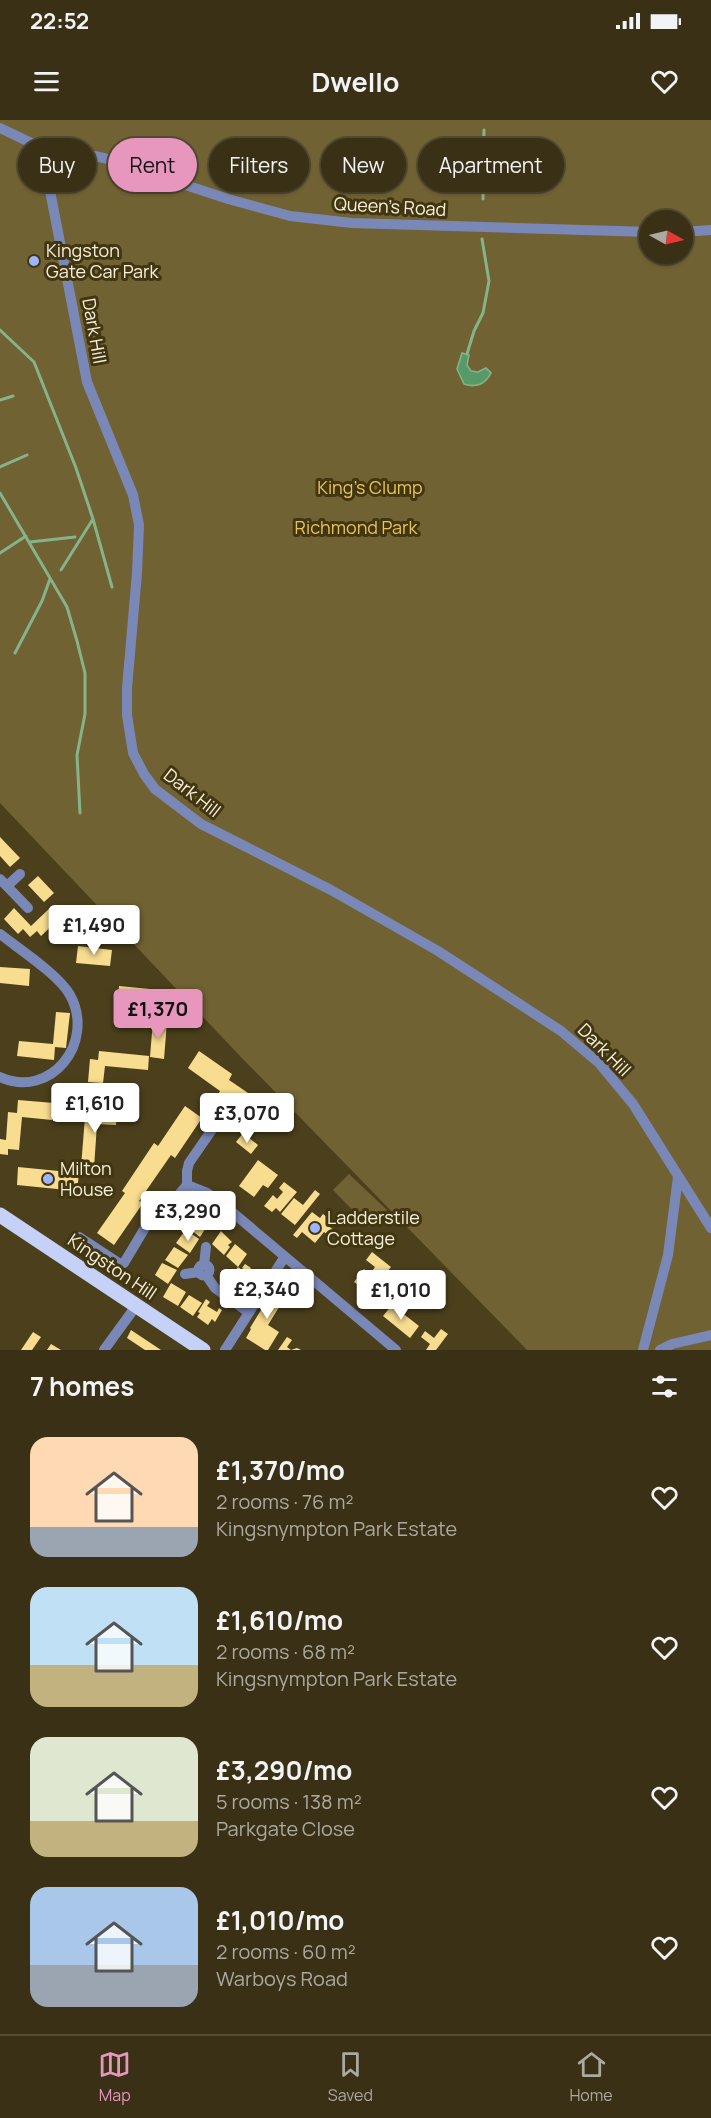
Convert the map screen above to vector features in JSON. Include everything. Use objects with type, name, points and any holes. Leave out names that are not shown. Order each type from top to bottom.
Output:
[{"type":"main road","name":"Kingston Hill","points":[[0,1215],[203,1350]]},
{"type":"street","name":"Queen's Road","points":[[0,128],[21,138]]},
{"type":"street","name":"Queen's Road","points":[[96,156],[228,199],[290,216],[352,223],[639,232]]},
{"type":"street","name":"Dark Hill","points":[[50,192],[87,382],[133,495],[139,525],[127,715],[133,753],[144,774],[155,789],[201,824],[331,890],[438,951],[561,1031],[599,1063],[633,1104],[711,1228]]},
{"type":"street","points":[[693,231],[711,230]]},
{"type":"street","points":[[20,874],[4,882],[28,908]]},
{"type":"street","points":[[0,934],[59,981],[70,995],[79,1022],[76,1041],[67,1060],[56,1070],[43,1078],[30,1082],[16,1082],[0,1077]]},
{"type":"street","points":[[191,1187],[187,1171],[189,1162],[218,1121],[218,1116],[208,1108]]},
{"type":"street","points":[[218,1121],[228,1119],[238,1124]]},
{"type":"street","points":[[643,1350],[668,1255],[678,1177]]},
{"type":"street","points":[[79,1237],[120,1264],[124,1263],[158,1206],[175,1200],[191,1187]]},
{"type":"street","points":[[191,1187],[219,1201],[396,1350]]},
{"type":"street","points":[[206,1247],[203,1271],[215,1288],[248,1312]]},
{"type":"street","points":[[225,1350],[284,1258]]},
{"type":"street","points":[[185,1274],[203,1271]]},
{"type":"street","points":[[104,1350],[136,1306]]},
{"type":"street","points":[[660,1350],[679,1342],[711,1335]]},
{"type":"green space","name":"Richmond Park","points":[[0,120],[711,120],[711,1350],[527,1350],[240,1056],[0,803]]},
{"type":"green space","points":[[349,1174],[387,1210],[369,1227],[333,1190]]},
{"type":"shaded area","points":[[462,353],[469,355],[467,365],[471,371],[478,372],[486,368],[491,373],[483,383],[472,386],[464,384],[457,369]]},
{"type":"building","points":[[0,837],[20,858],[10,867],[0,856]]},
{"type":"building","points":[[38,876],[54,893],[44,902],[28,885]]},
{"type":"building","points":[[52,906],[62,916],[41,936],[37,931],[30,937],[23,929],[18,934],[4,919],[14,908],[31,926]]},
{"type":"building","points":[[78,946],[112,950],[110,966],[76,963]]},
{"type":"building","points":[[0,967],[30,969],[29,986],[0,983]]},
{"type":"building","points":[[119,986],[150,989],[148,1003],[118,1000]]},
{"type":"building","points":[[56,1012],[70,1013],[66,1048],[55,1047],[54,1060],[17,1056],[19,1041],[53,1044]]},
{"type":"building","points":[[153,1020],[167,1022],[164,1059],[150,1057]]},
{"type":"building","points":[[99,1051],[149,1056],[148,1070],[105,1066],[103,1083],[88,1082],[90,1059],[98,1060]]},
{"type":"building","points":[[199,1051],[232,1074],[229,1080],[251,1095],[239,1112],[217,1096],[220,1091],[188,1068]]},
{"type":"building","points":[[18,1100],[54,1103],[52,1120],[22,1117],[19,1150],[8,1149],[8,1155],[0,1154],[0,1139],[6,1140],[8,1112],[17,1113]]},
{"type":"building","points":[[185,1106],[202,1118],[175,1158],[171,1155],[139,1201],[143,1203],[114,1245],[97,1233],[125,1193],[122,1191],[154,1143],[158,1146]]},
{"type":"building","points":[[93,1109],[117,1111],[116,1125],[97,1124],[94,1168],[81,1167],[85,1117],[92,1118]]},
{"type":"building","points":[[243,1133],[258,1145],[251,1154],[236,1142]]},
{"type":"building","points":[[258,1160],[278,1175],[268,1188],[263,1185],[254,1197],[239,1186]]},
{"type":"building","name":"Milton House","points":[[18,1167],[79,1173],[77,1191],[17,1185]]},
{"type":"building","points":[[284,1182],[297,1192],[280,1212],[276,1208],[272,1212],[264,1206],[273,1195],[277,1199],[283,1192],[279,1188]]},
{"type":"building","points":[[315,1190],[320,1194],[295,1225],[281,1214],[294,1198],[303,1205]]},
{"type":"building","name":"Ladderstile Cottage","points":[[312,1212],[320,1218],[323,1214],[332,1221],[328,1226],[334,1230],[329,1236],[324,1232],[315,1243],[302,1232],[297,1238],[293,1235]]},
{"type":"building","points":[[195,1216],[209,1223],[200,1237],[187,1227]]},
{"type":"building","points":[[221,1231],[232,1242],[228,1245],[230,1247],[224,1255],[212,1244]]},
{"type":"building","points":[[184,1232],[188,1234],[189,1232],[199,1239],[190,1253],[176,1243]]},
{"type":"building","points":[[235,1244],[247,1254],[238,1267],[226,1256]]},
{"type":"building","points":[[174,1247],[188,1255],[178,1268],[165,1260]]},
{"type":"building","points":[[372,1252],[391,1267],[374,1288],[366,1281],[361,1287],[354,1282],[364,1269],[370,1274],[375,1267],[366,1260]]},
{"type":"building","points":[[162,1263],[177,1270],[168,1284],[155,1275]]},
{"type":"building","points":[[245,1264],[251,1268],[248,1272],[242,1268]]},
{"type":"building","points":[[238,1267],[242,1270],[240,1273],[245,1277],[238,1288],[232,1284],[231,1286],[236,1289],[233,1293],[220,1283],[224,1275],[226,1277],[232,1269],[235,1271]]},
{"type":"building","points":[[171,1283],[186,1292],[178,1306],[163,1297]]},
{"type":"building","points":[[281,1286],[289,1291],[268,1325],[279,1332],[268,1350],[265,1350],[246,1338],[275,1287],[279,1289]]},
{"type":"building","points":[[189,1295],[202,1303],[193,1316],[180,1307]]},
{"type":"building","points":[[206,1299],[210,1302],[207,1306],[217,1312],[219,1308],[222,1310],[215,1322],[212,1319],[208,1325],[197,1317]]},
{"type":"building","points":[[392,1305],[419,1326],[410,1338],[383,1316]]},
{"type":"building","points":[[441,1329],[448,1334],[436,1350],[426,1350],[430,1344],[421,1337],[425,1331],[434,1338]]},
{"type":"building","points":[[131,1330],[161,1350],[145,1350],[127,1338]]},
{"type":"building","points":[[33,1332],[41,1337],[32,1350],[21,1350]]},
{"type":"building","points":[[287,1337],[292,1340],[287,1347],[291,1350],[278,1350]]},
{"type":"building","points":[[51,1344],[61,1350],[47,1350]]},
{"type":"waterway","points":[[483,199],[484,130]]},
{"type":"waterway","points":[[467,354],[474,331],[483,313],[489,281],[482,239]]},
{"type":"waterway","points":[[0,330],[34,362],[76,468],[112,587]]},
{"type":"waterway","points":[[0,400],[13,396]]},
{"type":"waterway","points":[[0,467],[27,455]]},
{"type":"waterway","points":[[0,493],[67,607],[77,641],[85,673],[85,714],[77,755],[80,813]]},
{"type":"waterway","points":[[61,570],[93,519]]},
{"type":"waterway","points":[[0,553],[26,536]]},
{"type":"waterway","points":[[30,542],[75,537]]},
{"type":"waterway","points":[[15,653],[42,601],[50,579]]},
{"type":"place","name":"Kingston Gate Car Park","points":[[34,261]]},
{"type":"place","name":"Milton House","points":[[48,1179]]},
{"type":"place","name":"Ladderstile Cottage","points":[[315,1228]]},
{"type":"park label","name":"King's Clump","points":[[370,488]]}]
